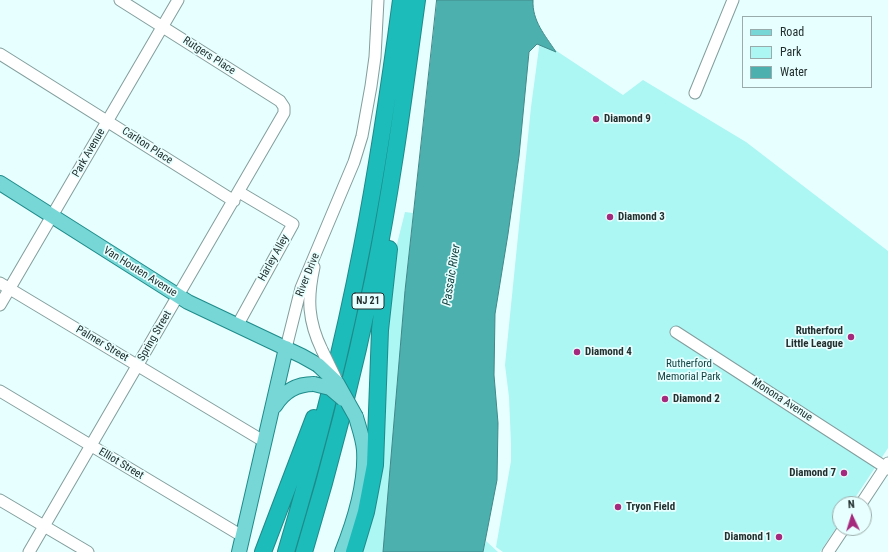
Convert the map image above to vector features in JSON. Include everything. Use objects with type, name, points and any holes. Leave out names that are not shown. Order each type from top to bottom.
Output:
[{"type":"highway","name":"NJ 21","points":[[286,552],[321,426],[362,247],[386,109],[401,0]]},
{"type":"highway","name":"NJ 21","points":[[304,552],[336,438],[367,309],[394,164],[417,0]]},
{"type":"highway","points":[[354,552],[366,512],[375,465],[380,330],[387,263],[403,161],[411,46]]},
{"type":"highway","points":[[263,552],[311,426],[343,334]]},
{"type":"main road","name":"Van Houten Avenue","points":[[0,183],[188,302],[286,348],[318,365],[331,376],[342,390],[356,417]]},
{"type":"main road","name":"River Drive","points":[[239,552],[286,348]]},
{"type":"main road","points":[[271,415],[279,400],[285,394],[298,386],[314,384],[330,388],[337,393],[356,417],[363,440],[364,464],[355,511],[342,552]]},
{"type":"street","name":"Rutgers Place","points":[[120,0],[280,101],[284,107],[284,113],[280,120]]},
{"type":"street","name":"Park Avenue","points":[[0,305],[5,286],[52,216],[178,0]]},
{"type":"street","name":"River Drive","points":[[286,348],[301,288],[354,162],[362,136],[368,109],[372,79],[378,0]]},
{"type":"street","points":[[695,93],[733,0]]},
{"type":"street","name":"Carlton Place","points":[[0,54],[108,121],[236,196]]},
{"type":"street","name":"Spring Street","points":[[29,552],[280,120]]},
{"type":"street","name":"Harley Alley","points":[[236,196],[293,224],[237,326]]},
{"type":"street","points":[[317,251],[310,291],[310,311],[314,332],[342,390]]},
{"type":"street","name":"Palmer Street","points":[[5,286],[265,442]]},
{"type":"street","name":"Monona Avenue","points":[[676,332],[887,467]]},
{"type":"street","name":"Elliot Street","points":[[0,391],[242,536]]},
{"type":"street","points":[[867,496],[887,467]]},
{"type":"street","points":[[0,500],[88,552]]},
{"type":"street","points":[[830,551],[839,536]]},
{"type":"green space","name":"Rutherford Memorial Park","points":[[540,40],[623,95],[643,80],[746,142],[888,251],[888,448],[856,496],[832,496],[832,534],[820,552],[503,552],[496,547],[511,461],[509,397],[505,365],[531,107]]},
{"type":"green space","points":[[405,212],[413,213],[383,552],[360,552],[385,339],[391,268]]},
{"type":"green space","points":[[486,541],[498,552],[483,552]]},
{"type":"water","name":"Passaic River","points":[[437,0],[533,0],[533,8],[537,21],[556,52],[537,44],[529,52],[519,156],[495,314],[494,375],[498,423],[497,480],[483,552],[383,552],[405,291]]},
{"type":"place","name":"Diamond 9","points":[[596,119]]},
{"type":"place","name":"Diamond 3","points":[[610,217]]},
{"type":"place","name":"Rutherford Little League","points":[[851,337]]},
{"type":"place","name":"Diamond 4","points":[[577,352]]},
{"type":"place","name":"Diamond 2","points":[[665,399]]},
{"type":"place","name":"Diamond 7","points":[[844,473]]},
{"type":"place","name":"Tryon Field","points":[[618,507]]},
{"type":"place","name":"Diamond 1","points":[[779,537]]}]
